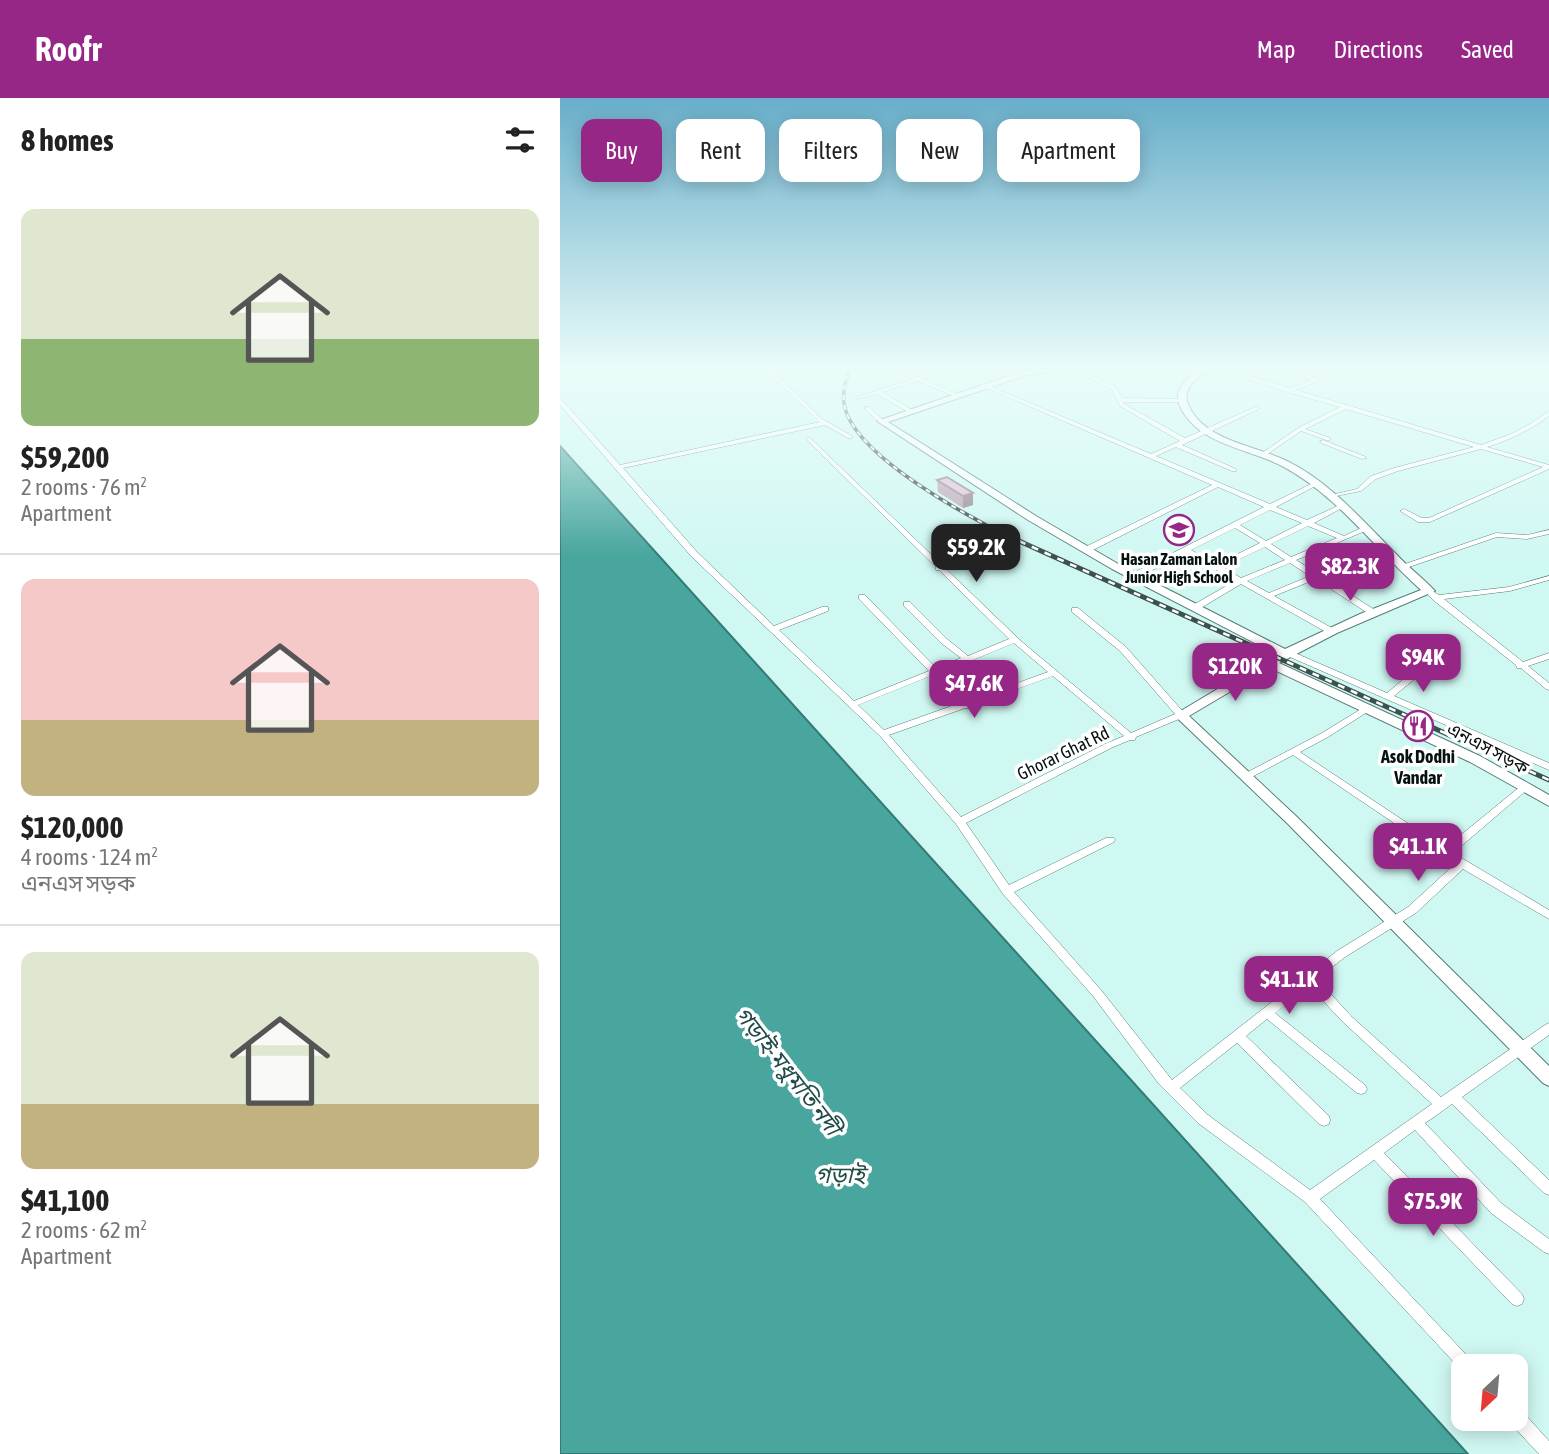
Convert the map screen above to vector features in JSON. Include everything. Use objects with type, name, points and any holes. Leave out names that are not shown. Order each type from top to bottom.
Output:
[{"type":"street","points":[[586,429],[694,554],[883,734],[960,822],[1007,891],[1097,993],[1171,1088],[1203,1119],[1310,1198],[1456,1354]]},
{"type":"street","points":[[620,467],[797,429]]},
{"type":"street","points":[[837,429],[850,437]]},
{"type":"street","name":"এনএস সড়ক","points":[[894,429],[1086,550],[1196,607],[1280,655],[1276,667],[1475,759],[1549,801]]},
{"type":"street","points":[[1088,429],[1341,537]]},
{"type":"street","points":[[1163,429],[1183,440]]},
{"type":"street","points":[[1151,456],[1209,429]]},
{"type":"street","points":[[1264,454],[1300,429]]},
{"type":"street","points":[[1301,429],[1326,438],[1324,442],[1364,457]]},
{"type":"street","points":[[1422,429],[1549,467]]},
{"type":"street","points":[[1333,496],[1361,489],[1374,477],[1426,459],[1480,446],[1521,429]]},
{"type":"street","points":[[1205,431],[1264,454],[1317,483],[1433,594],[1549,687]]},
{"type":"street","points":[[809,439],[1015,640],[1132,738]]},
{"type":"street","points":[[1175,444],[1234,470]]},
{"type":"street","points":[[1404,511],[1422,520],[1430,520],[1549,467]]},
{"type":"street","points":[[1134,576],[1317,483]]},
{"type":"street","points":[[1086,550],[1217,485]]},
{"type":"street","points":[[1182,584],[1342,506]]},
{"type":"street","points":[[1237,525],[1372,612]]},
{"type":"street","points":[[1196,607],[1240,581],[1366,528]]},
{"type":"street","points":[[1403,566],[1496,535],[1528,537],[1549,532]]},
{"type":"street","points":[[939,568],[992,540]]},
{"type":"street","points":[[1186,550],[1329,630]]},
{"type":"street","points":[[1268,597],[1317,576]]},
{"type":"street","points":[[1181,715],[1280,655],[1372,612],[1433,594],[1510,589],[1549,578]]},
{"type":"street","points":[[862,597],[968,706]]},
{"type":"street","points":[[907,604],[944,641],[969,660]]},
{"type":"street","points":[[775,629],[825,608]]},
{"type":"street","points":[[1075,610],[1123,649],[1181,715],[1292,820],[1549,1078]]},
{"type":"street","points":[[854,704],[1015,640]]},
{"type":"street","points":[[1280,655],[1390,696],[1549,767]]},
{"type":"street","points":[[1520,666],[1549,656]]},
{"type":"street","points":[[883,734],[968,706],[1054,673]]},
{"type":"street","points":[[1390,696],[1414,675]]},
{"type":"street","points":[[1245,777],[1366,709]]},
{"type":"street","name":"Ghorar Ghat Rd","points":[[960,822],[1108,746],[1181,715]]},
{"type":"street","points":[[1293,751],[1462,864],[1549,915]]},
{"type":"street","points":[[1446,853],[1525,787]]},
{"type":"street","points":[[1007,891],[1110,841]]},
{"type":"street","points":[[1171,1088],[1341,954],[1393,924],[1462,864]]},
{"type":"street","points":[[1310,979],[1348,1020],[1441,1106]]},
{"type":"street","points":[[1266,1013],[1361,1088]]},
{"type":"street","points":[[1310,1198],[1522,1051],[1549,1028]]},
{"type":"street","points":[[1238,1036],[1324,1120]]},
{"type":"street","points":[[1454,1098],[1549,1189]]},
{"type":"street","points":[[1417,1123],[1496,1208],[1549,1247]]},
{"type":"street","points":[[1375,1152],[1517,1299]]},
{"type":"street","points":[[1528,1430],[1549,1453]]},
{"type":"water","name":"গড়াই","points":[[560,446],[1468,1454],[560,1454]]},
{"type":"building","points":[[947,477],[973,493],[963,496],[937,480]]},
{"type":"railway","points":[[855,429],[895,468],[922,487],[950,505],[1020,541]]},
{"type":"railway","points":[[1020,541],[1549,780]]},
{"type":"place","name":"Hasan Zaman Lalon Junior High School","points":[[1179,530]]},
{"type":"place","name":"Asok Dodhi Vandar","points":[[1418,726]]},
{"type":"water label","name":"গড়াই-মধুমতি নদী","points":[[788,1071]]}]
